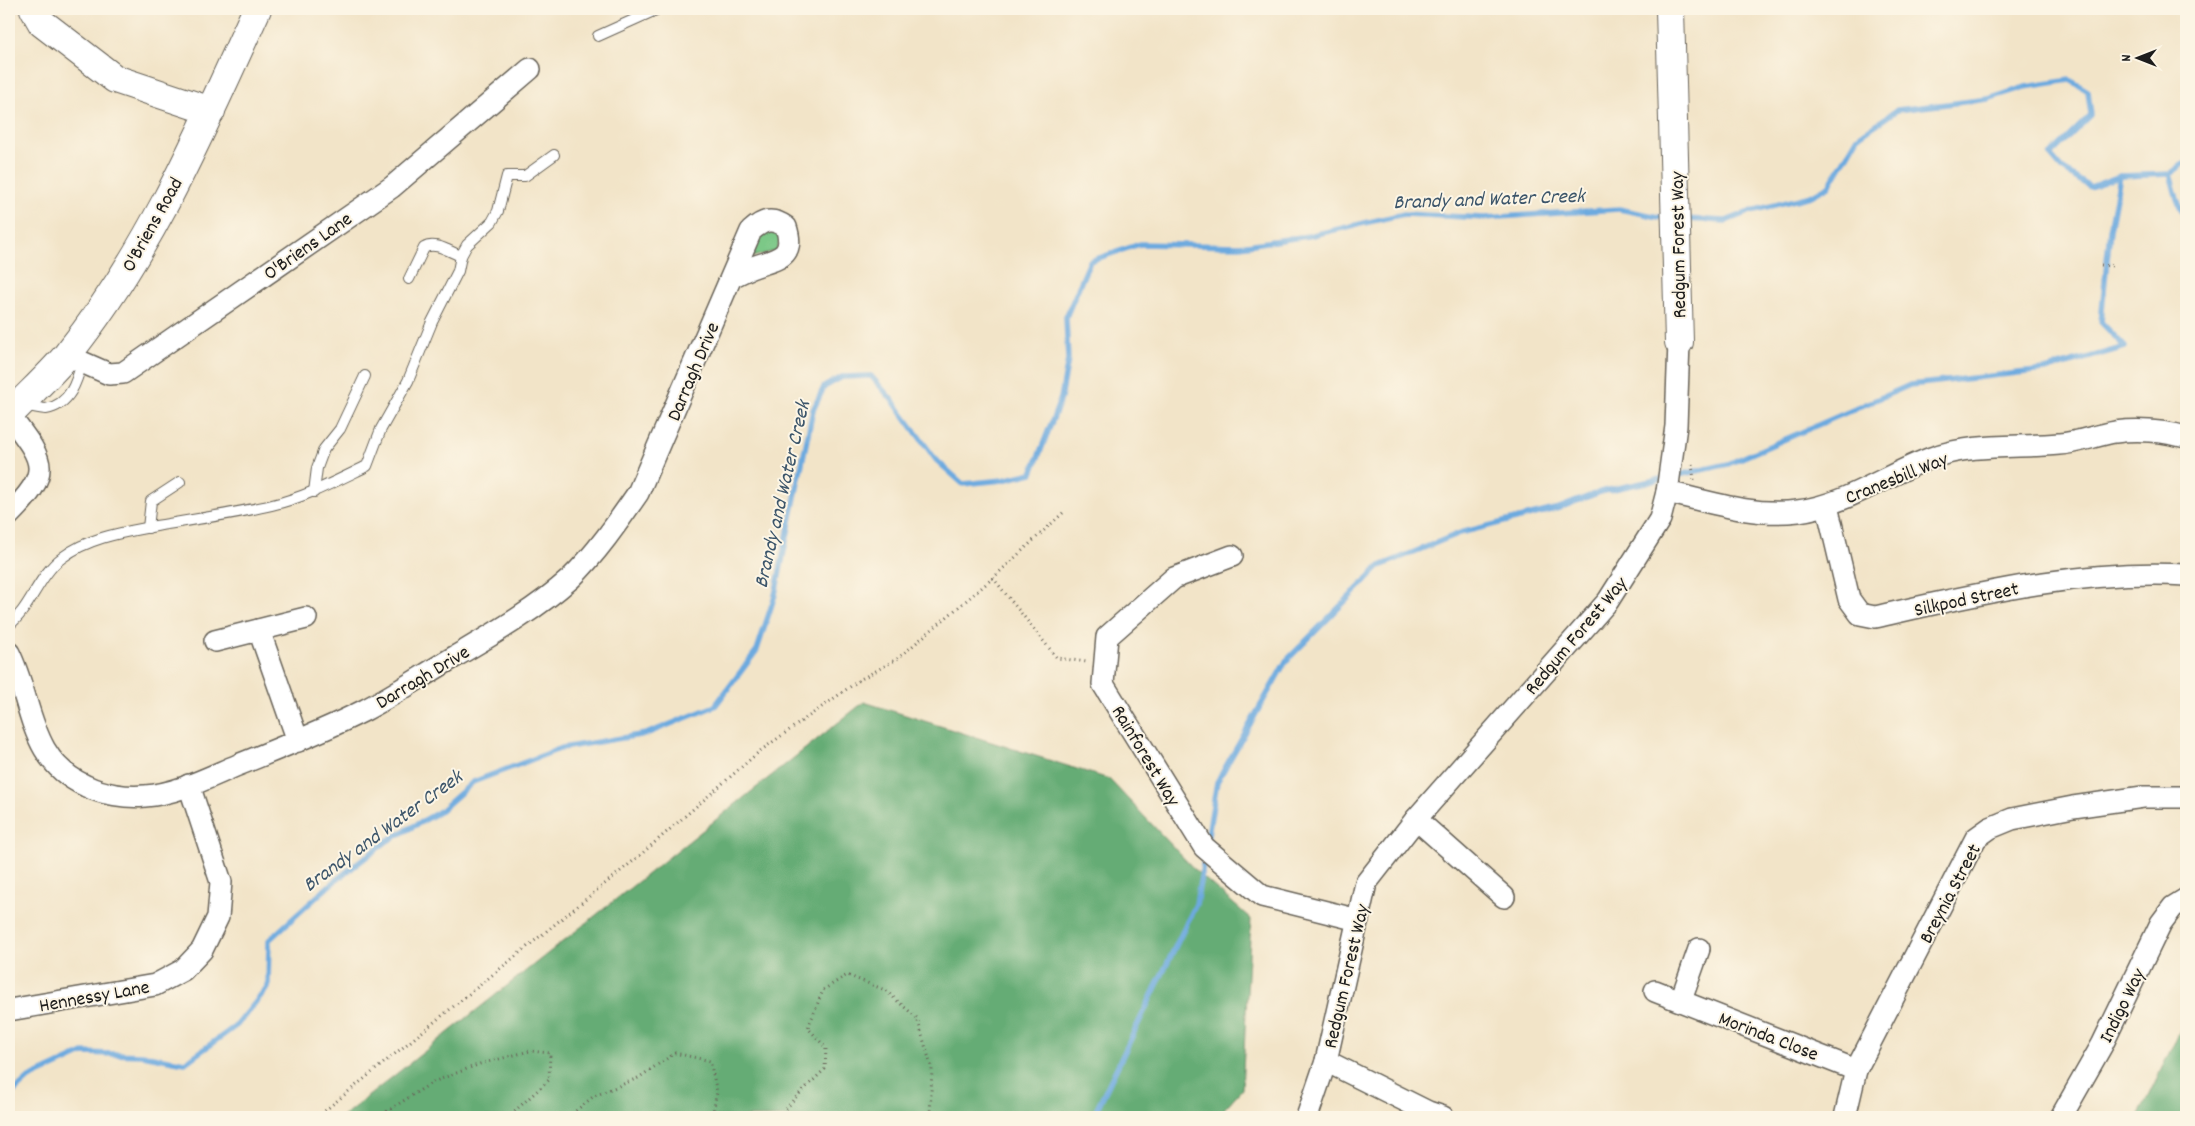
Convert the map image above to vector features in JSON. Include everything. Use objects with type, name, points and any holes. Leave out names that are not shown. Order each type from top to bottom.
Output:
[{"type":"street","points":[[34,9],[42,23],[115,79],[211,111]]},
{"type":"street","name":"O'Briens Road","points":[[12,412],[74,359],[156,220],[211,111],[257,9]]},
{"type":"street","name":"Redgum Forest Way","points":[[1307,1117],[1326,1061],[1366,883],[1416,819],[1608,601],[1660,519],[1667,492],[1676,426],[1679,342],[1676,156],[1670,9]]},
{"type":"street","name":"O'Briens Lane","points":[[74,359],[109,374],[123,372],[392,187],[530,69]]},
{"type":"street","name":"Darragh Drive","points":[[9,654],[19,676],[39,741],[64,772],[86,786],[119,795],[146,796],[189,785],[298,741],[365,710],[522,617],[570,578],[614,527],[638,493],[732,277]]},
{"type":"street","points":[[9,515],[36,486],[40,473],[34,448],[12,412]]},
{"type":"street","name":"Cranesbill Way","points":[[1667,492],[1766,513],[1796,512],[1827,506],[1932,457],[1983,447],[2028,447],[2069,444],[2115,432],[2163,431],[2186,437]]},
{"type":"street","name":"Silkpod Street","points":[[1827,506],[1849,599],[1860,614],[1875,617],[2059,580],[2117,575],[2186,575]]},
{"type":"street","name":"Rainforest Way","points":[[1232,556],[1174,578],[1107,637],[1103,684],[1204,847],[1262,896],[1358,920]]},
{"type":"street","points":[[215,641],[306,618]]},
{"type":"street","points":[[259,630],[298,741]]},
{"type":"street","name":"Hennessy Lane","points":[[9,1010],[155,985],[183,970],[202,950],[218,918],[221,882],[189,785]]},
{"type":"street","name":"Breynia Street","points":[[1845,1117],[1856,1070],[1976,838],[1990,828],[2012,819],[2047,812],[2143,798],[2186,797]]},
{"type":"street","points":[[1416,819],[1504,897]]},
{"type":"street","name":"Indigo Way","points":[[2061,1117],[2102,1045],[2161,923],[2173,907],[2186,898]]},
{"type":"street","points":[[1681,1000],[1699,949]]},
{"type":"street","name":"Morinda Close","points":[[1655,991],[1856,1070]]},
{"type":"street","points":[[1326,1061],[1428,1112],[1443,1117]]},
{"type":"lane","points":[[598,36],[658,9]]},
{"type":"lane","points":[[9,626],[25,605],[36,586],[63,557],[102,538],[271,505],[314,492],[367,466],[381,429],[408,381],[432,322],[458,271],[461,256],[467,245],[492,222],[498,211],[507,176],[525,176],[554,155]]},
{"type":"lane","points":[[408,279],[424,248],[428,245],[435,245],[461,256]]},
{"type":"lane","points":[[314,492],[317,468],[324,449],[340,429],[365,376]]},
{"type":"lane","points":[[148,528],[151,500],[180,482]]},
{"type":"path","points":[[2101,265],[2114,266]]},
{"type":"path","points":[[317,1117],[638,857],[760,750],[861,679],[897,660],[993,578],[1065,511]]},
{"type":"path","points":[[993,578],[1057,658],[1105,664]]},
{"type":"path","points":[[780,1117],[792,1100],[825,1069],[826,1048],[808,1028],[823,990],[847,975],[885,990],[917,1018],[932,1069],[930,1117]]},
{"type":"path","points":[[378,1117],[433,1082],[480,1064],[530,1051],[550,1054],[550,1080],[508,1117]]},
{"type":"path","points":[[568,1117],[594,1096],[638,1078],[675,1054],[710,1061],[717,1092],[712,1117]]},
{"type":"green space","points":[[768,228],[781,236],[776,251],[752,257],[759,236]]},
{"type":"green space","points":[[864,702],[1109,779],[1195,870],[1251,919],[1242,1089],[1217,1117],[342,1117]]},
{"type":"green space","points":[[2186,1018],[2186,1117],[2138,1117]]},
{"type":"waterway","name":"Brandy and Water Creek","points":[[1683,219],[1726,221],[1751,211],[1811,196],[1829,186],[1858,137],[1897,110],[1988,99],[2025,87],[2070,80],[2088,91],[2091,115],[2050,155],[2062,169],[2090,187],[2120,176],[2170,174]]},
{"type":"waterway","points":[[2186,162],[2170,174],[2186,221]]},
{"type":"waterway","points":[[1674,476],[1728,464],[1910,385],[2045,370],[2125,347],[2101,322],[2110,230],[2120,176]]},
{"type":"waterway","name":"Brandy and Water Creek","points":[[9,1096],[29,1078],[83,1053],[142,1055],[185,1063],[237,1025],[268,987],[269,940],[331,884],[387,841],[439,812],[473,782],[562,748],[646,734],[715,706],[757,650],[775,595],[813,410],[824,387],[842,377],[871,376],[893,401],[936,460],[963,484],[1003,480],[1032,473],[1061,398],[1068,360],[1066,317],[1090,261],[1140,244],[1240,246],[1308,236],[1404,214],[1485,218],[1619,209],[1669,219]]},
{"type":"waterway","points":[[1207,840],[1217,782],[1286,661],[1380,566],[1460,533],[1559,508],[1600,492],[1665,478]]},
{"type":"waterway","points":[[1093,1117],[1196,904],[1205,854]]}]
